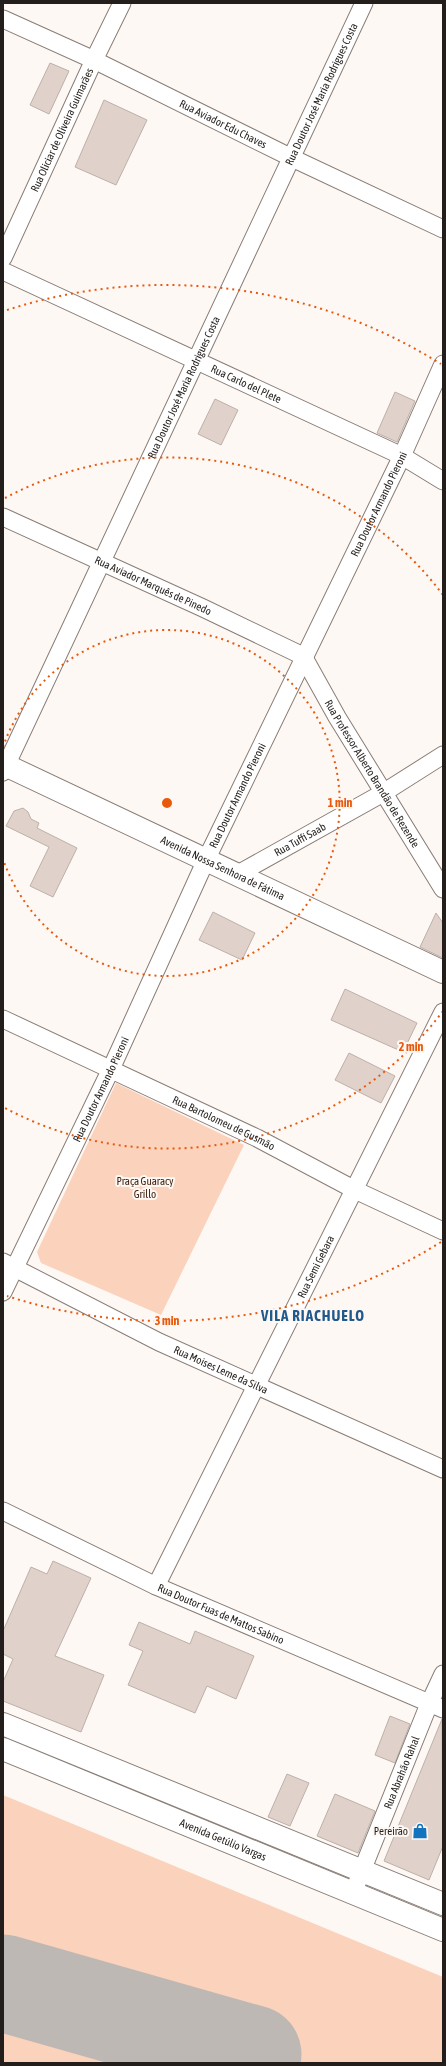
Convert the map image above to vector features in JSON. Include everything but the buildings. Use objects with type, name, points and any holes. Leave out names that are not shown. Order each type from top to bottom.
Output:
[{"type":"main road","name":"Avenida Nossa Senhora de Fátima","points":[[4,767],[238,874],[443,972]]},
{"type":"main road","name":"Avenida Getúlio Vargas","points":[[3,1724],[443,1904]]},
{"type":"main road","name":"Avenida Getúlio Vargas","points":[[3,1748],[443,1930]]},
{"type":"street","name":"Rua Oliciar de Oliveira Guimarães","points":[[3,258],[94,60],[122,3]]},
{"type":"street","name":"Rua Doutor José Maria Rodrigues Costa","points":[[4,767],[364,3]]},
{"type":"street","name":"Rua Aviador Edu Chaves","points":[[3,19],[94,60],[292,158],[443,229]]},
{"type":"street","name":"Rua Carlo del Plete","points":[[3,271],[402,456],[443,481]]},
{"type":"street","name":"Rua Doutor Armando Pieroni","points":[[3,1292],[9,1265],[110,1069],[206,860],[303,656],[402,456],[443,364]]},
{"type":"street","name":"Rua Aviador Marquês de Pinedo","points":[[3,517],[101,563],[203,608],[303,656]]},
{"type":"street","name":"Rua Professor Alberto Brandão de Rezende","points":[[303,656],[383,793],[443,889]]},
{"type":"street","name":"Rua Tuffi Saab","points":[[238,874],[383,793],[443,755]]},
{"type":"street","name":"Rua Semi Gebara","points":[[156,1586],[255,1385],[355,1190],[443,1012]]},
{"type":"street","name":"Rua Bartolomeu de Gusmão","points":[[3,1019],[258,1138],[355,1190],[443,1231]]},
{"type":"street","name":"Rua Moises Leme da Silva","points":[[9,1265],[160,1342],[443,1469]]},
{"type":"street","name":"Rua Doutor Fuas de Mattos Sabino","points":[[3,1511],[156,1586],[436,1706]]},
{"type":"street","name":"Rua Abrahão Rahal","points":[[353,1893],[436,1706],[443,1674]]},
{"type":"green space","name":"Praça Guaracy Grillo","points":[[116,1083],[244,1145],[161,1315],[41,1263],[37,1252]]},
{"type":"green space","points":[[3,1795],[443,1977],[443,2063],[273,2063],[283,2029],[281,2016],[3,1938]]},
{"type":"green space","points":[[3,2027],[128,2063],[3,2063]]},
{"type":"runway","points":[[3,1983],[253,2054]]},
{"type":"place","name":"Pereirão","points":[[420,1831]]},
{"type":"district","name":"VILA RIACHUELO","points":[[313,1315]]}]
